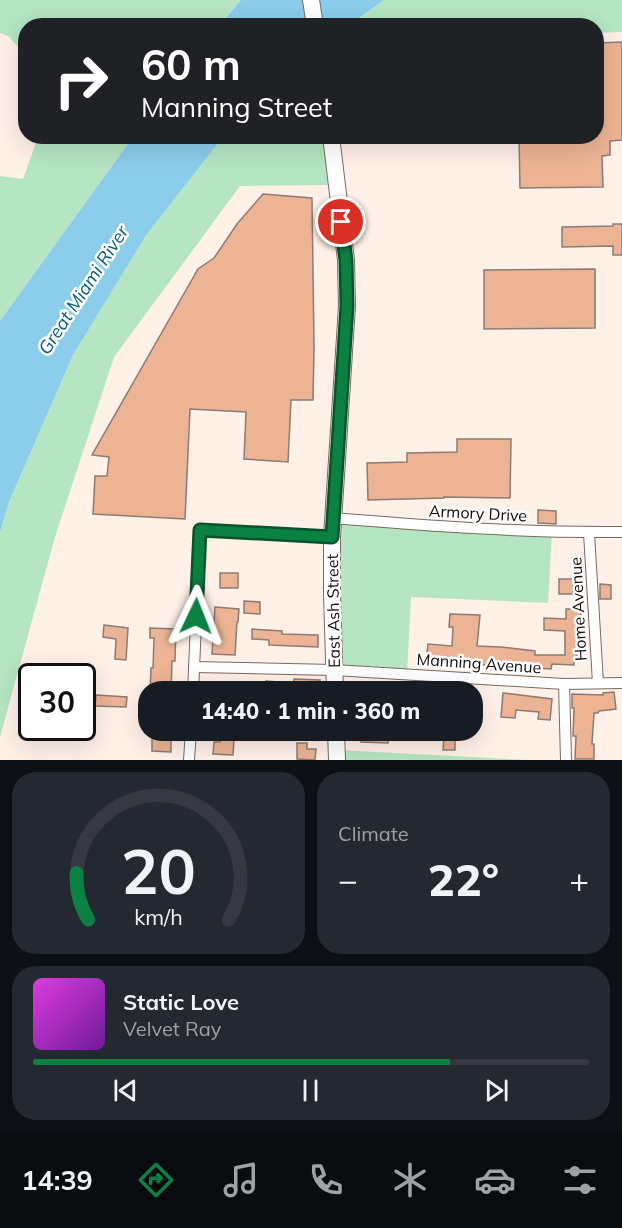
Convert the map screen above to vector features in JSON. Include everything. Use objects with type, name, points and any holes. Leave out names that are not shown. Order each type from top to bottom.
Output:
[{"type":"main road","points":[[311,0],[314,18]]},
{"type":"main road","name":"East Ash Street","points":[[332,144],[346,260],[347,306],[332,537],[334,681]]},
{"type":"main road","points":[[336,741],[337,760]]},
{"type":"street","name":"Armory Drive","points":[[333,518],[415,525],[622,532]]},
{"type":"street","points":[[193,681],[200,530],[332,537]]},
{"type":"street","name":"Home Avenue","points":[[589,532],[598,683]]},
{"type":"street","name":"Manning Avenue","points":[[194,667],[334,670],[564,684],[622,683]]},
{"type":"street","name":"Home Avenue","points":[[564,684],[566,760]]},
{"type":"street","points":[[189,760],[190,741]]},
{"type":"green space","points":[[0,0],[241,0],[225,18],[18,18],[18,47],[8,36],[0,33]]},
{"type":"green space","points":[[384,0],[622,0],[622,32],[604,33],[604,18],[360,18]]},
{"type":"green space","points":[[36,144],[128,144],[0,321],[0,176],[23,179]]},
{"type":"green space","points":[[218,144],[332,144],[337,185],[240,186],[114,357],[55,537],[20,663],[18,663],[18,672],[0,737],[0,532],[9,502],[73,355],[147,234]]},
{"type":"green space","points":[[333,518],[552,531],[548,603],[411,597],[407,674],[334,670]]},
{"type":"green space","points":[[337,750],[528,760],[337,760]]},
{"type":"water","points":[[241,0],[384,0],[360,18],[226,18]]},
{"type":"water","name":"Great Miami River","points":[[128,144],[218,144],[147,234],[73,355],[9,502],[0,532],[0,321]]},
{"type":"building","points":[[622,42],[622,140],[610,141],[610,155],[602,156],[603,187],[520,188],[519,144],[604,144],[604,43]]},
{"type":"building","points":[[263,194],[312,198],[313,400],[291,400],[288,462],[244,459],[246,412],[190,409],[185,519],[93,514],[95,476],[107,476],[109,457],[92,455],[198,269],[214,258],[237,224]]},
{"type":"building","points":[[613,224],[622,224],[622,255],[613,255],[613,246],[562,247],[562,227],[613,226]]},
{"type":"building","points":[[595,269],[595,328],[484,329],[484,270]]},
{"type":"building","points":[[457,439],[511,439],[510,498],[444,497],[368,500],[367,463],[407,462],[407,453],[457,452]]},
{"type":"building","points":[[538,510],[556,511],[556,524],[538,523]]},
{"type":"building","points":[[220,573],[238,573],[238,588],[220,588]]},
{"type":"building","points":[[559,579],[573,579],[573,594],[559,594]]},
{"type":"building","points":[[600,584],[611,585],[611,599],[600,599]]},
{"type":"building","points":[[244,601],[260,602],[260,614],[244,613]]},
{"type":"building","points":[[215,607],[239,609],[235,655],[212,654]]},
{"type":"building","points":[[566,609],[581,609],[581,622],[578,622],[577,659],[574,659],[574,665],[552,664],[551,669],[535,668],[535,670],[500,667],[500,669],[488,669],[488,665],[426,662],[428,644],[452,646],[453,627],[449,627],[450,614],[480,615],[477,646],[535,651],[535,655],[565,655],[565,631],[544,630],[544,618],[566,619]]},
{"type":"building","points":[[104,625],[128,628],[126,660],[115,659],[116,639],[103,637]]},
{"type":"building","points":[[150,628],[176,629],[175,661],[172,661],[171,681],[150,681],[154,638],[150,638]]},
{"type":"building","points":[[252,629],[282,631],[282,634],[318,635],[318,647],[269,645],[269,640],[252,639]]},
{"type":"building","points":[[294,679],[320,680],[320,681],[294,681]]},
{"type":"building","points":[[614,692],[616,709],[594,713],[592,744],[594,744],[594,759],[575,759],[576,736],[573,736],[572,694],[603,695],[603,693]]},
{"type":"building","points":[[503,693],[552,699],[550,720],[538,719],[539,712],[516,710],[515,718],[501,717]]},
{"type":"building","points":[[96,695],[127,697],[126,707],[96,706]]},
{"type":"building","points":[[152,741],[171,741],[171,752],[152,751]]},
{"type":"building","points":[[234,741],[233,755],[213,754],[214,742]]},
{"type":"building","points":[[361,741],[388,741],[388,743]]},
{"type":"building","points":[[444,741],[455,741],[455,750],[443,750]]},
{"type":"building","points":[[297,743],[307,743],[307,749],[316,749],[315,760],[297,759]]},
{"type":"route","points":[[196,616],[200,530],[332,537],[347,306],[346,260],[341,222]]}]
